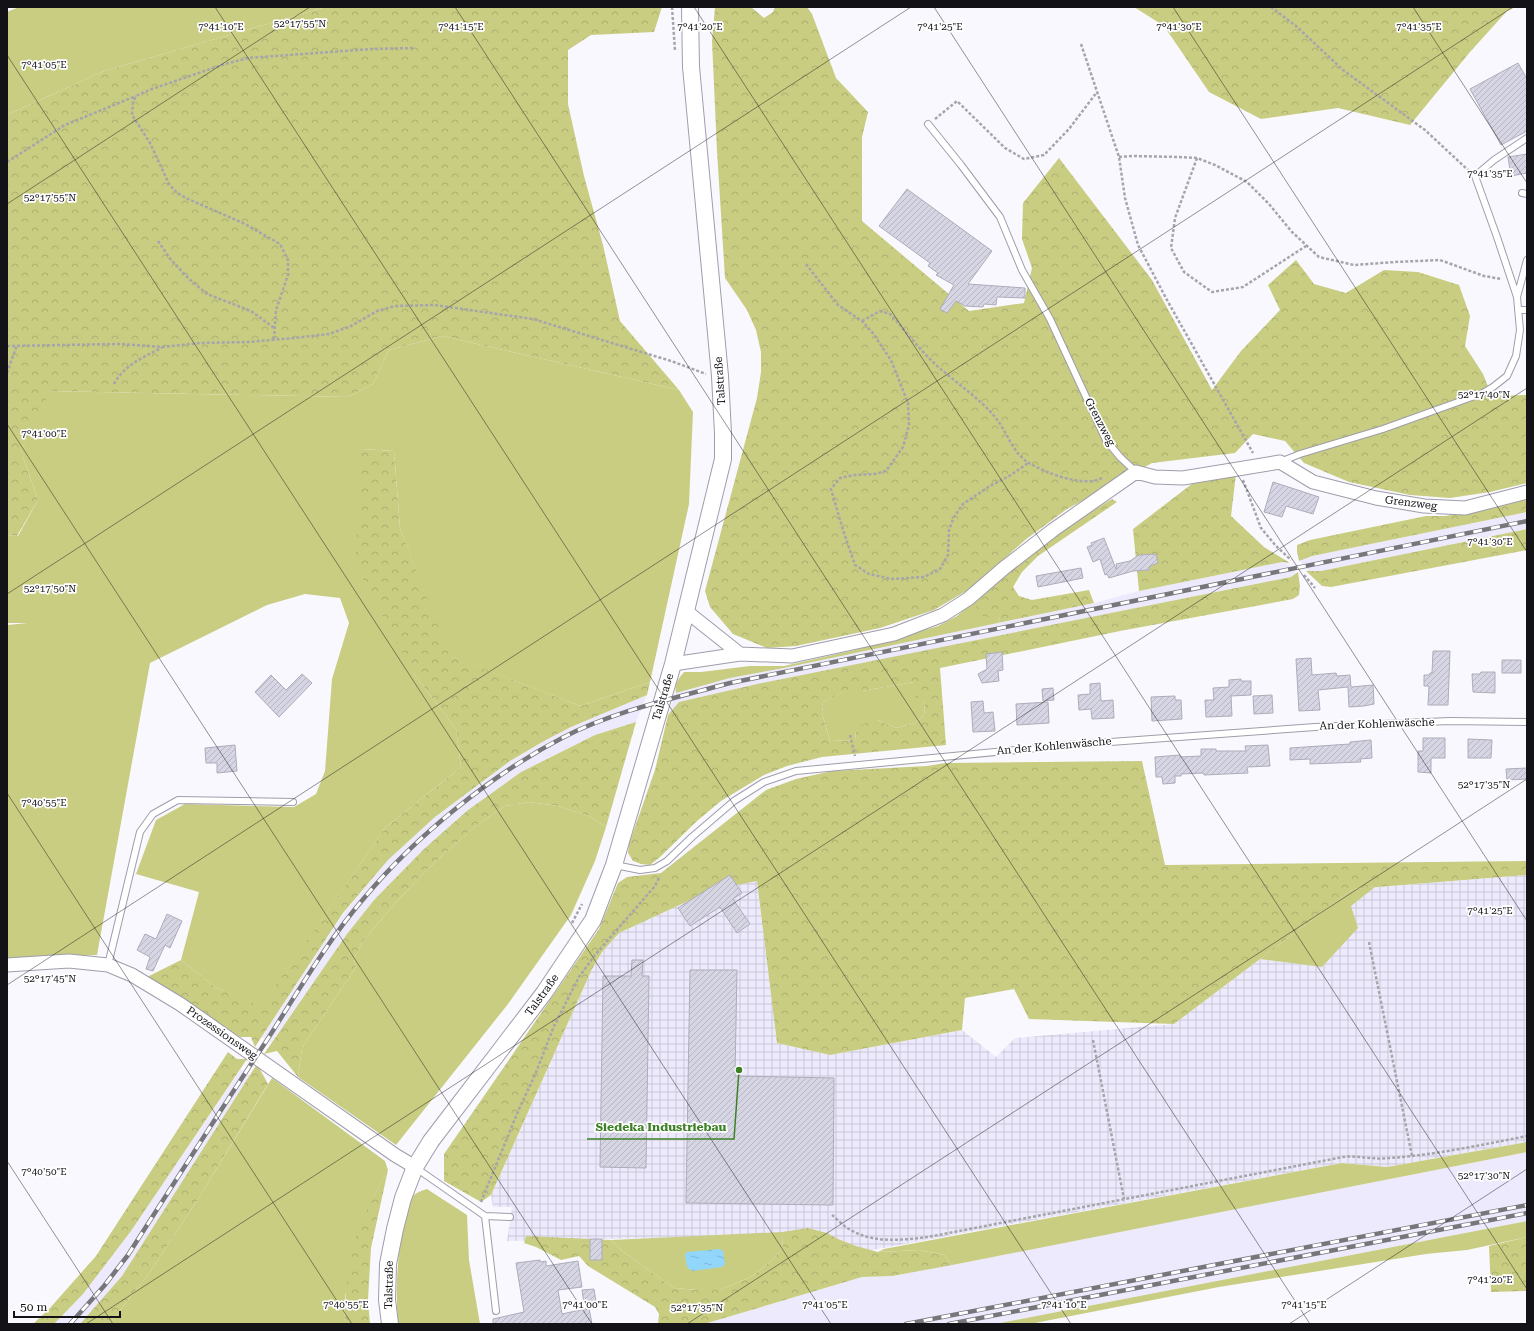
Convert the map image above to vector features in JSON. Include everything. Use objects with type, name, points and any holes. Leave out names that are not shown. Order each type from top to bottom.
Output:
[{"type":"street","name":"Talstraße","points":[[390,1324],[387,1300],[388,1264],[403,1198],[415,1167],[431,1141],[544,993],[574,949],[592,920],[614,865],[673,664],[723,459],[723,432],[710,377],[691,67],[690,7]]},
{"type":"street","name":"Grenzweg","points":[[1136,472],[1155,477],[1184,478],[1280,462],[1313,482],[1376,498],[1424,506],[1465,508],[1527,492]]},
{"type":"street","points":[[673,664],[740,654],[792,656],[894,634],[944,615],[968,599],[1004,568],[1047,535],[1136,472]]},
{"type":"street","points":[[686,611],[740,654]]},
{"type":"street","name":"Prozessionsweg","points":[[7,965],[70,961],[108,965],[132,975],[180,1004],[386,1149],[415,1167]]},
{"type":"lane","name":"Grenzweg","points":[[928,124],[1000,217],[1022,270],[1050,319],[1106,440],[1120,457],[1136,472]]},
{"type":"lane","points":[[1280,462],[1483,393],[1508,376],[1516,356],[1520,330],[1517,297],[1475,176],[1494,160],[1527,138]]},
{"type":"lane","points":[[1517,297],[1527,260]]},
{"type":"lane","points":[[1518,310],[1527,310]]},
{"type":"lane","name":"An der Kohlenwäsche","points":[[614,865],[640,870],[655,868],[667,861],[692,837],[734,801],[764,782],[796,771],[1068,744],[1316,727],[1449,721],[1527,722]]},
{"type":"lane","points":[[108,965],[140,832],[153,814],[178,800],[294,802]]},
{"type":"lane","points":[[415,1167],[485,1216],[510,1217]]},
{"type":"lane","points":[[485,1216],[496,1311]]},
{"type":"path","points":[[672,7],[675,55]]},
{"type":"path","points":[[1271,7],[1296,26],[1343,70],[1425,130],[1475,176]]},
{"type":"path","points":[[1081,44],[1119,157],[1125,198],[1138,245],[1167,300],[1260,465]]},
{"type":"path","points":[[7,162],[64,125],[149,90],[226,64],[248,58],[371,49],[415,48]]},
{"type":"path","points":[[928,124],[957,101],[1005,148],[1024,159],[1044,155],[1069,129],[1097,92]]},
{"type":"path","points":[[136,96],[133,102],[132,115],[150,143],[169,184],[177,193],[245,224],[280,244],[288,260],[288,275],[276,310],[274,340]]},
{"type":"path","points":[[1119,157],[1197,158],[1215,165],[1247,182],[1270,204],[1292,232],[1319,257],[1354,265],[1440,260],[1484,276],[1512,281]]},
{"type":"path","points":[[1197,158],[1175,218],[1172,248],[1184,272],[1212,292],[1243,287],[1306,246]]},
{"type":"path","points":[[158,241],[171,260],[188,278],[207,294],[251,311],[274,328]]},
{"type":"path","points":[[806,264],[838,305],[862,321],[872,332],[891,360],[908,403],[909,425],[903,447],[886,471],[875,474],[854,475],[840,478],[831,489],[855,565],[869,574],[892,579],[924,577],[940,569],[948,555],[949,530],[954,517],[963,504],[990,486],[1011,475],[1028,462]]},
{"type":"path","points":[[7,346],[121,344],[163,346],[274,340],[329,334],[351,326],[377,311],[395,306],[434,305],[533,319],[671,361],[710,377]]},
{"type":"path","points":[[862,321],[880,311],[890,314],[936,364],[996,417],[1007,437],[1018,452],[1028,462],[1070,480],[1098,480],[1103,477]]},
{"type":"path","points":[[7,373],[17,345]]},
{"type":"path","points":[[114,384],[119,375],[128,367],[163,346]]},
{"type":"path","points":[[704,366],[710,377]]},
{"type":"path","points":[[1240,468],[1245,488],[1261,528],[1276,546],[1291,560]]},
{"type":"path","points":[[1304,575],[1315,588]]},
{"type":"path","points":[[850,734],[857,765]]},
{"type":"path","points":[[478,1211],[554,1026],[579,977],[655,886],[667,861]]},
{"type":"path","points":[[571,924],[585,897]]},
{"type":"path","points":[[1369,942],[1412,1156]]},
{"type":"path","points":[[1093,1040],[1124,1199]]},
{"type":"path","points":[[832,1215],[848,1229],[870,1237],[895,1240],[928,1237],[1343,1156],[1353,1155],[1387,1159],[1445,1152],[1527,1136]]},
{"type":"shaded area","points":[[1527,512],[1527,529],[1321,571],[1308,571],[1300,561],[1306,557]]},
{"type":"shaded area","points":[[1282,562],[1288,564],[1296,573],[1291,577],[733,689],[668,715],[676,693],[730,678],[1094,603],[1139,591]]},
{"type":"shaded area","points":[[647,695],[636,722],[595,735],[521,772],[468,810],[424,849],[374,900],[347,934],[271,1043],[262,1037],[343,914],[388,860],[435,817],[510,761],[544,741],[571,727]]},
{"type":"shaded area","points":[[1527,875],[1527,1142],[1387,1167],[1342,1163],[851,1254],[755,1236],[507,1241],[512,1207],[493,1207],[491,1195],[592,969],[602,952],[619,933],[712,890],[757,880],[777,1043],[830,1055],[962,1030],[996,1057],[1015,1038],[1174,1024],[1353,889]]},
{"type":"shaded area","points":[[241,1069],[250,1075],[122,1276],[80,1324],[54,1324],[83,1294],[131,1231]]},
{"type":"shaded area","points":[[1527,1152],[1527,1221],[995,1324],[704,1324],[862,1277],[892,1276]]},
{"type":"green space","points":[[19,7],[326,7],[104,71],[7,115],[7,12]]},
{"type":"green space","points":[[326,7],[662,7],[654,32],[591,35],[568,50],[568,104],[584,176],[603,245],[620,321],[679,390],[442,336],[389,350],[373,384],[348,397],[50,391],[21,451],[38,500],[17,536],[7,535],[7,115],[104,71]]},
{"type":"green space","points":[[715,7],[751,7],[764,18],[773,12],[775,7],[807,7],[812,14],[836,78],[868,112],[862,137],[862,221],[969,311],[1024,303],[1032,268],[1022,239],[1023,203],[1059,158],[1152,280],[1212,390],[1241,351],[1280,310],[1268,285],[1296,260],[1314,284],[1346,293],[1384,270],[1418,272],[1459,285],[1470,316],[1465,346],[1483,374],[1492,396],[1527,395],[1527,483],[1490,492],[1450,498],[1410,495],[1349,482],[1304,463],[1285,441],[1253,434],[1235,453],[1152,463],[1067,509],[1025,540],[973,587],[934,610],[880,628],[796,646],[767,648],[733,634],[710,607],[705,591],[757,398],[761,372],[761,352],[756,330],[747,310],[725,278],[712,41]]},
{"type":"green space","points":[[1134,7],[1516,7],[1507,11],[1470,52],[1410,125],[1338,108],[1261,119],[1209,92],[1164,26]]},
{"type":"green space","points":[[442,336],[679,390],[693,412],[689,504],[650,682],[580,706],[448,655],[400,528],[394,451],[362,449],[414,674],[456,729],[461,767],[386,827],[261,1007],[215,987],[181,960],[199,892],[136,874],[156,820],[185,804],[294,807],[316,794],[325,771],[332,679],[349,623],[340,598],[305,594],[267,605],[150,663],[97,955],[7,958],[7,625],[28,623],[7,623],[7,535],[18,536],[38,500],[21,451],[49,391],[348,397],[373,384],[389,350]]},
{"type":"green space","points":[[362,449],[394,451],[400,528],[449,655],[580,706],[650,682],[647,695],[571,727],[510,761],[435,817],[388,860],[343,913],[255,1047],[251,1037],[240,1037],[147,977],[181,960],[215,987],[261,1006],[386,827],[461,767],[456,729],[414,674],[355,565]]},
{"type":"green space","points":[[1236,474],[1231,516],[1264,547],[1290,563],[1282,562],[1139,591],[1133,529],[1197,480]]},
{"type":"green space","points":[[1527,498],[1527,512],[1312,556],[1299,561],[1297,545],[1310,540],[1426,516],[1446,516]]},
{"type":"green space","points":[[1112,499],[1117,502],[1038,556],[1022,572],[1013,587],[1019,596],[1032,600],[1089,590],[1094,603],[998,623],[1000,617],[983,617],[976,608],[979,597],[1057,532]]},
{"type":"green space","points":[[1527,529],[1527,550],[1331,587],[1322,586],[1306,571],[1321,571]]},
{"type":"green space","points":[[1298,572],[1300,586],[1299,595],[1293,599],[1120,631],[940,668],[946,745],[822,757],[787,766],[764,775],[721,801],[697,821],[650,865],[633,861],[628,853],[629,844],[655,770],[668,715],[679,702],[757,684],[1291,577]],"holes":[[[914,682],[912,693],[917,698],[922,699],[925,705],[924,715],[915,723],[896,728],[878,720],[873,720],[859,726],[856,731],[855,740],[830,741],[822,713],[823,702],[859,685],[862,691]]]},
{"type":"green space","points":[[979,597],[1000,617],[998,623],[730,678],[676,693],[676,684],[684,672],[701,672],[750,666],[784,666],[855,650],[938,626],[957,616]]},
{"type":"green space","points":[[914,682],[925,705],[924,715],[915,723],[896,728],[878,720],[856,731],[855,740],[830,741],[822,713],[823,702],[860,684],[862,691]]},
{"type":"green space","points":[[636,722],[606,827],[589,816],[558,806],[529,802],[505,806],[476,826],[433,864],[398,900],[363,941],[354,959],[356,967],[302,1048],[298,1077],[277,1051],[264,1054],[347,934],[374,900],[424,849],[468,810],[521,772],[595,735]]},
{"type":"green space","points":[[1142,761],[1165,865],[1527,861],[1527,875],[1353,889],[1174,1024],[1029,1019],[1014,989],[965,998],[962,1030],[830,1055],[777,1043],[757,881],[712,890],[619,933],[602,952],[592,969],[491,1195],[481,1202],[444,1181],[444,1154],[599,929],[618,883],[627,877],[661,873],[766,790],[796,779],[832,771],[927,766],[945,763]]},
{"type":"green space","points":[[529,802],[558,806],[589,816],[606,827],[595,861],[571,915],[508,1004],[396,1145],[298,1077],[302,1048],[356,967],[354,959],[363,941],[398,900],[433,864],[476,826],[505,806]]},
{"type":"green space","points":[[1375,887],[1351,906],[1358,928],[1322,967],[1260,959],[1353,889]]},
{"type":"green space","points":[[228,1052],[237,1059],[247,1059],[131,1231],[83,1294],[54,1324],[33,1324],[50,1308],[96,1256]]},
{"type":"green space","points":[[257,1064],[268,1084],[200,1196],[148,1275],[109,1324],[80,1324],[122,1276]]},
{"type":"green space","points":[[272,1078],[385,1161],[388,1170],[374,1196],[345,1296],[344,1324],[109,1324],[148,1275],[200,1196]]},
{"type":"green space","points":[[1527,1142],[1527,1152],[952,1265],[944,1255],[919,1250],[878,1252],[884,1249],[1342,1163],[1387,1167]]},
{"type":"green space","points":[[388,1170],[371,1248],[368,1300],[370,1324],[344,1324],[348,1276],[358,1230]]},
{"type":"green space","points":[[427,1189],[467,1215],[469,1260],[480,1324],[398,1324],[398,1268],[401,1240],[410,1202],[413,1196],[418,1192]]},
{"type":"green space","points":[[1527,1221],[1527,1237],[1467,1250],[1426,1254],[1219,1287],[1030,1324],[995,1324]]},
{"type":"green space","points":[[808,1228],[827,1233],[856,1246],[878,1252],[919,1250],[944,1255],[952,1265],[892,1276],[862,1277],[704,1324],[658,1324],[659,1314],[655,1307],[588,1266],[579,1256],[561,1260],[536,1247],[524,1243],[526,1236],[611,1240],[622,1251],[674,1288],[720,1290],[751,1277],[772,1260],[783,1247],[782,1232]]},
{"type":"green space","points":[[782,1232],[783,1247],[772,1260],[751,1277],[720,1290],[674,1288],[622,1251],[611,1240]]},
{"type":"green space","points":[[1527,1237],[1527,1291],[1491,1292],[1489,1246]]},
{"type":"water","points":[[720,1249],[723,1251],[725,1264],[722,1267],[692,1271],[687,1267],[685,1255],[687,1252]]},
{"type":"building","points":[[1518,63],[1527,79],[1527,131],[1501,145],[1470,89]]},
{"type":"building","points":[[1527,154],[1527,173],[1511,176],[1508,157]]},
{"type":"building","points":[[907,189],[992,251],[968,284],[1025,288],[1025,298],[997,297],[996,305],[984,304],[983,307],[965,306],[956,301],[947,313],[940,309],[954,285],[936,275],[938,273],[928,266],[930,263],[879,226]]},
{"type":"building","points":[[1273,482],[1319,497],[1313,514],[1286,506],[1282,517],[1264,512]]},
{"type":"building","points":[[1104,538],[1116,569],[1116,564],[1130,561],[1139,555],[1156,554],[1158,563],[1150,566],[1149,570],[1133,571],[1109,578],[1107,574],[1105,575],[1100,559],[1093,562],[1087,547],[1092,545],[1091,543]]},
{"type":"building","points":[[1081,568],[1083,578],[1038,587],[1036,576]]},
{"type":"building","points":[[1433,651],[1450,651],[1448,705],[1428,705],[1429,686],[1424,686],[1424,675],[1429,675],[1432,673]]},
{"type":"building","points":[[1002,652],[1003,670],[998,671],[999,681],[982,683],[978,674],[987,669],[986,654]]},
{"type":"building","points":[[1311,658],[1312,675],[1336,673],[1337,676],[1350,675],[1351,687],[1373,685],[1374,704],[1349,707],[1348,687],[1318,690],[1320,710],[1299,711],[1296,659]]},
{"type":"building","points":[[1502,660],[1521,660],[1521,673],[1502,673]]},
{"type":"building","points":[[1481,672],[1495,672],[1495,693],[1473,692],[1472,674],[1480,674]]},
{"type":"building","points":[[302,674],[312,683],[279,717],[255,692],[271,675],[286,690]]},
{"type":"building","points":[[1241,679],[1241,681],[1251,681],[1251,695],[1231,696],[1232,716],[1206,717],[1205,700],[1214,700],[1213,688],[1229,687],[1229,680]]},
{"type":"building","points":[[1100,683],[1101,701],[1113,700],[1114,718],[1092,719],[1091,709],[1079,710],[1078,695],[1090,694],[1090,684]]},
{"type":"building","points":[[1053,688],[1054,700],[1043,701],[1042,689]]},
{"type":"building","points":[[1272,695],[1273,713],[1254,714],[1253,696]]},
{"type":"building","points":[[1175,696],[1175,700],[1181,700],[1182,719],[1152,721],[1151,697]]},
{"type":"building","points":[[983,701],[984,713],[993,712],[995,731],[973,732],[971,702]]},
{"type":"building","points":[[1048,702],[1049,723],[1017,725],[1016,704]]},
{"type":"building","points":[[1423,738],[1445,738],[1445,758],[1431,758],[1431,773],[1418,772],[1418,751],[1423,751]]},
{"type":"building","points":[[1468,739],[1492,740],[1491,758],[1468,758]]},
{"type":"building","points":[[1371,740],[1372,758],[1360,759],[1361,762],[1310,764],[1310,759],[1290,760],[1290,748],[1350,744],[1350,742]]},
{"type":"building","points":[[235,745],[237,771],[217,773],[217,763],[206,763],[205,748]]},
{"type":"building","points":[[1268,745],[1270,766],[1247,767],[1248,773],[1204,775],[1204,773],[1181,774],[1181,776],[1175,776],[1175,783],[1163,784],[1162,777],[1156,777],[1155,757],[1180,755],[1180,757],[1201,756],[1201,749],[1216,749],[1216,751],[1246,751],[1245,746]]},
{"type":"building","points":[[1527,768],[1527,779],[1507,780],[1506,769]]},
{"type":"building","points":[[730,875],[742,893],[733,899],[750,924],[737,933],[720,907],[690,926],[678,908]]},
{"type":"building","points":[[167,914],[182,921],[170,948],[165,945],[153,971],[146,969],[150,957],[137,950],[145,934],[156,939]]},
{"type":"building","points":[[632,960],[643,960],[642,976],[649,976],[646,1168],[600,1167],[603,976],[631,976]]},
{"type":"building","points":[[690,970],[737,970],[735,1076],[834,1078],[833,1205],[686,1203]]},
{"type":"building","points":[[590,1239],[602,1239],[602,1260],[590,1260]]},
{"type":"building","points":[[540,1260],[540,1262],[546,1261],[546,1266],[578,1261],[582,1287],[558,1290],[562,1314],[589,1308],[592,1324],[493,1324],[493,1319],[524,1312],[516,1263]]},
{"type":"building","points":[[594,1289],[596,1302],[584,1304],[582,1290]]},
{"type":"railway","points":[[70,1324],[104,1286],[128,1255],[313,967],[338,931],[365,897],[407,852],[456,808],[508,770],[562,738],[602,720],[666,700],[730,683],[1527,521]]},
{"type":"railway","points":[[906,1324],[1527,1205]]},
{"type":"railway","points":[[949,1324],[1527,1213]]},
{"type":"place","name":"Siedeka Industriebau","points":[[739,1070]]}]
